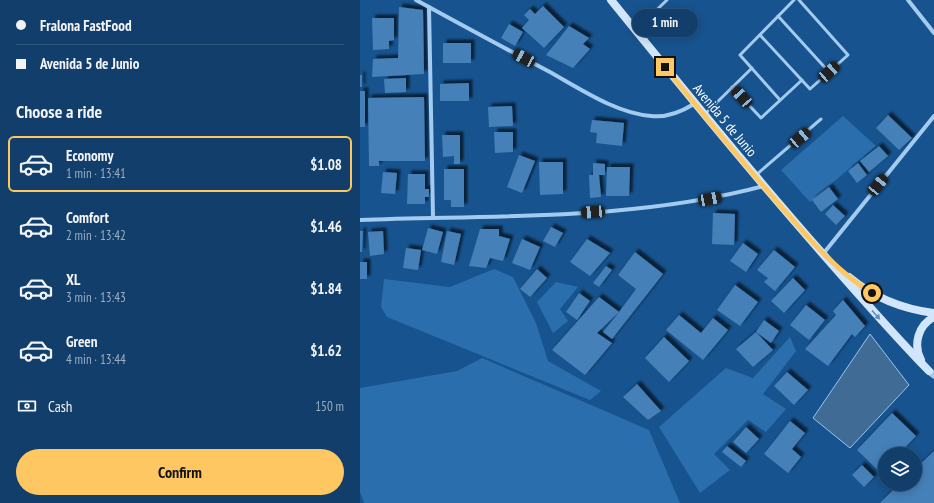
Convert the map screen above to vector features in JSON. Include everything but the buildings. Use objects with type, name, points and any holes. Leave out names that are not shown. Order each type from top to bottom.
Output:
[{"type":"main road","name":"Avenida 5 de Junio","points":[[611,0],[703,115],[823,254]]},
{"type":"main road","points":[[823,254],[854,281],[872,293],[909,309],[934,313]]},
{"type":"main road","points":[[823,254],[930,371]]},
{"type":"main road","points":[[930,371],[917,352],[918,337],[925,324],[934,317]]},
{"type":"street","points":[[416,0],[591,94],[630,111],[651,116],[666,116],[685,110],[694,104]]},
{"type":"street","points":[[908,0],[934,33]]},
{"type":"street","points":[[429,8],[433,217]]},
{"type":"street","points":[[823,254],[934,116]]},
{"type":"street","points":[[360,220],[433,217],[493,217],[606,211],[696,201],[764,186]]},
{"type":"lane","points":[[636,31],[667,0]]},
{"type":"lane","points":[[780,100],[740,54],[794,0]]},
{"type":"lane","points":[[760,35],[810,89],[848,55],[799,0]]},
{"type":"lane","points":[[778,16],[829,72]]},
{"type":"lane","points":[[703,115],[752,68]]},
{"type":"lane","points":[[732,87],[761,118],[802,80]]},
{"type":"lane","points":[[755,176],[821,119]]},
{"type":"shaded area","points":[[843,116],[876,146],[810,202],[781,170]]},
{"type":"shaded area","points":[[494,269],[513,277],[536,323],[548,361],[601,391],[590,400],[387,317],[381,307],[384,279],[450,287]]},
{"type":"shaded area","points":[[556,282],[578,287],[560,309],[568,321],[553,333],[537,302]]},
{"type":"shaded area","points":[[870,334],[909,385],[850,448],[813,418]]},
{"type":"shaded area","points":[[790,337],[796,351],[763,394],[786,409],[766,432],[748,420],[714,454],[730,470],[700,493],[659,427],[726,368],[753,378]]},
{"type":"shaded area","points":[[482,358],[649,430],[680,503],[364,503],[360,492],[360,388],[457,371]]},
{"type":"route","points":[[665,67],[694,104],[823,254],[851,279],[872,293]]}]
